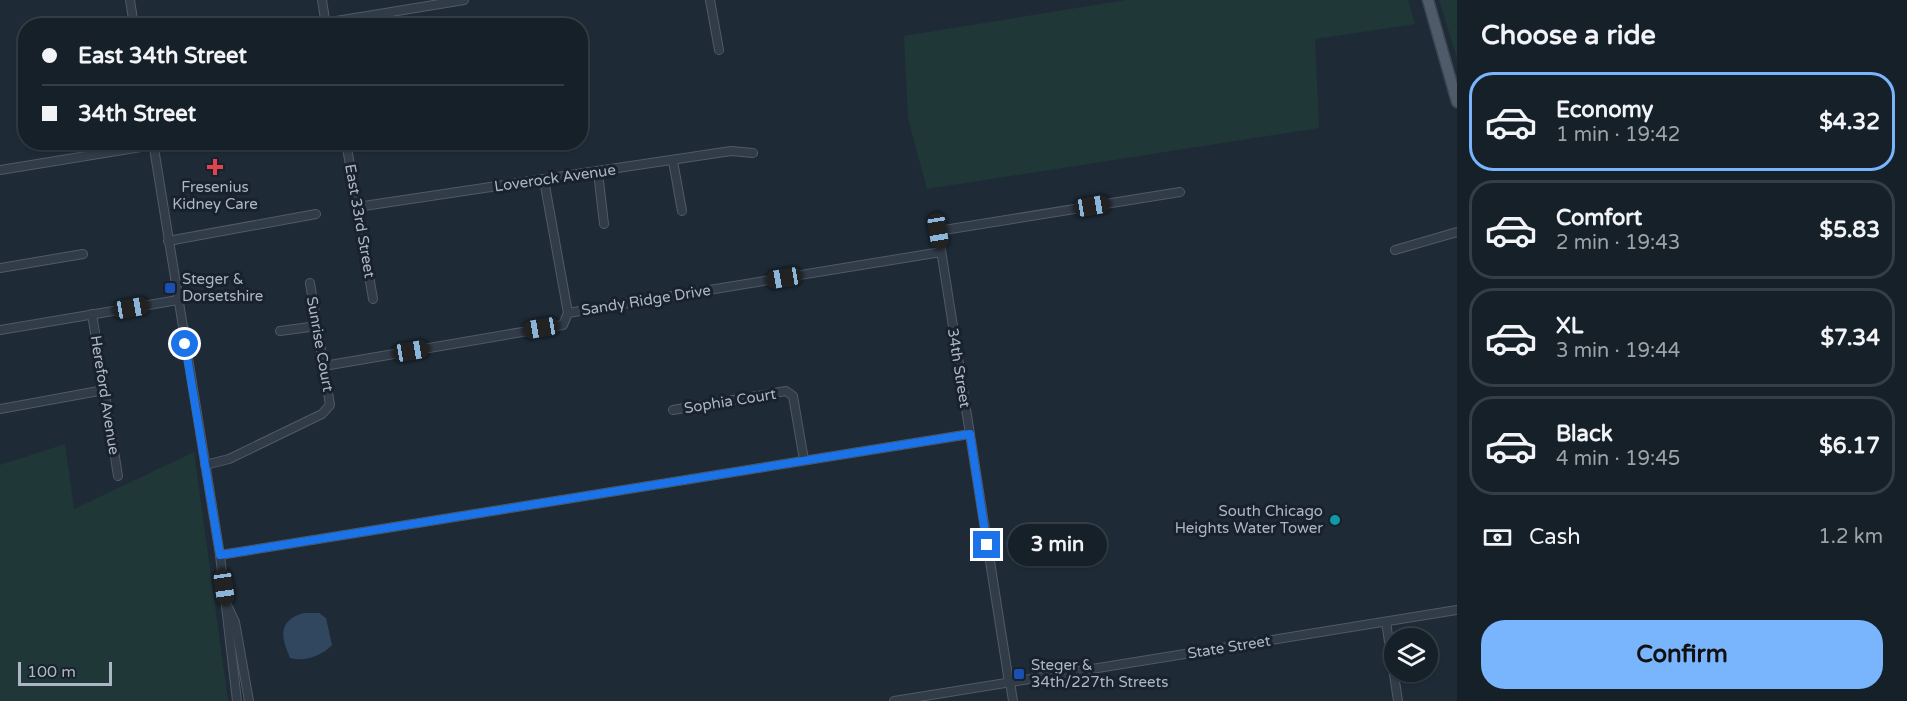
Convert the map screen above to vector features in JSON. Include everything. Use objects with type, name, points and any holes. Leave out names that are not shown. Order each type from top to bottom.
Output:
[{"type":"main road","points":[[1428,0],[1457,102]]},
{"type":"street","points":[[130,0],[133,18]]},
{"type":"street","points":[[322,0],[325,18]]},
{"type":"street","points":[[360,18],[464,0]]},
{"type":"street","points":[[710,0],[719,50]]},
{"type":"street","points":[[0,171],[119,150]]},
{"type":"street","points":[[154,150],[220,555],[237,701]]},
{"type":"street","name":"East 33rd Street","points":[[347,150],[373,299]]},
{"type":"street","name":"Loverock Avenue","points":[[357,207],[731,151],[753,153]]},
{"type":"street","points":[[673,161],[682,211]]},
{"type":"street","points":[[598,172],[604,224]]},
{"type":"street","points":[[544,180],[568,313]]},
{"type":"street","name":"34th Street","points":[[1013,701],[938,231],[1180,192]]},
{"type":"street","points":[[168,241],[316,214]]},
{"type":"street","points":[[1395,250],[1457,232]]},
{"type":"street","name":"Sandy Ridge Drive","points":[[324,366],[563,325],[568,313],[941,252]]},
{"type":"street","points":[[0,268],[83,254]]},
{"type":"street","name":"Sunrise Court","points":[[205,465],[230,459],[322,414],[330,405],[310,283]]},
{"type":"street","points":[[0,330],[178,300]]},
{"type":"street","name":"Hereford Avenue","points":[[92,314],[118,476]]},
{"type":"street","points":[[280,331],[317,326]]},
{"type":"street","points":[[0,409],[104,390]]},
{"type":"street","name":"Sophia Court","points":[[673,410],[786,391],[793,396],[804,460]]},
{"type":"street","points":[[220,555],[970,434]]},
{"type":"street","points":[[227,604],[235,622],[249,701]]},
{"type":"street","name":"State Street","points":[[894,701],[1457,610]]},
{"type":"street","points":[[1386,622],[1398,701]]},
{"type":"green space","points":[[1126,0],[1408,0],[1415,24],[1315,39],[1319,128],[927,189],[908,118],[904,36]]},
{"type":"green space","points":[[1439,0],[1457,0],[1457,58]]},
{"type":"green space","points":[[65,444],[74,509],[194,452],[228,701],[0,701],[0,465]]},
{"type":"water","points":[[304,613],[319,613],[326,618],[332,645],[312,657],[290,658],[283,637],[285,625],[295,616]]},
{"type":"place","name":"Fresenius Kidney Care","points":[[215,167]]},
{"type":"place","name":"Steger & Dorsetshire","points":[[170,288]]},
{"type":"place","name":"South Chicago Heights Water Tower","points":[[1335,520]]},
{"type":"place","name":"Steger & 34th/227th Streets","points":[[1019,674]]},
{"type":"route","points":[[185,344],[220,555],[970,434],[987,545]]}]
